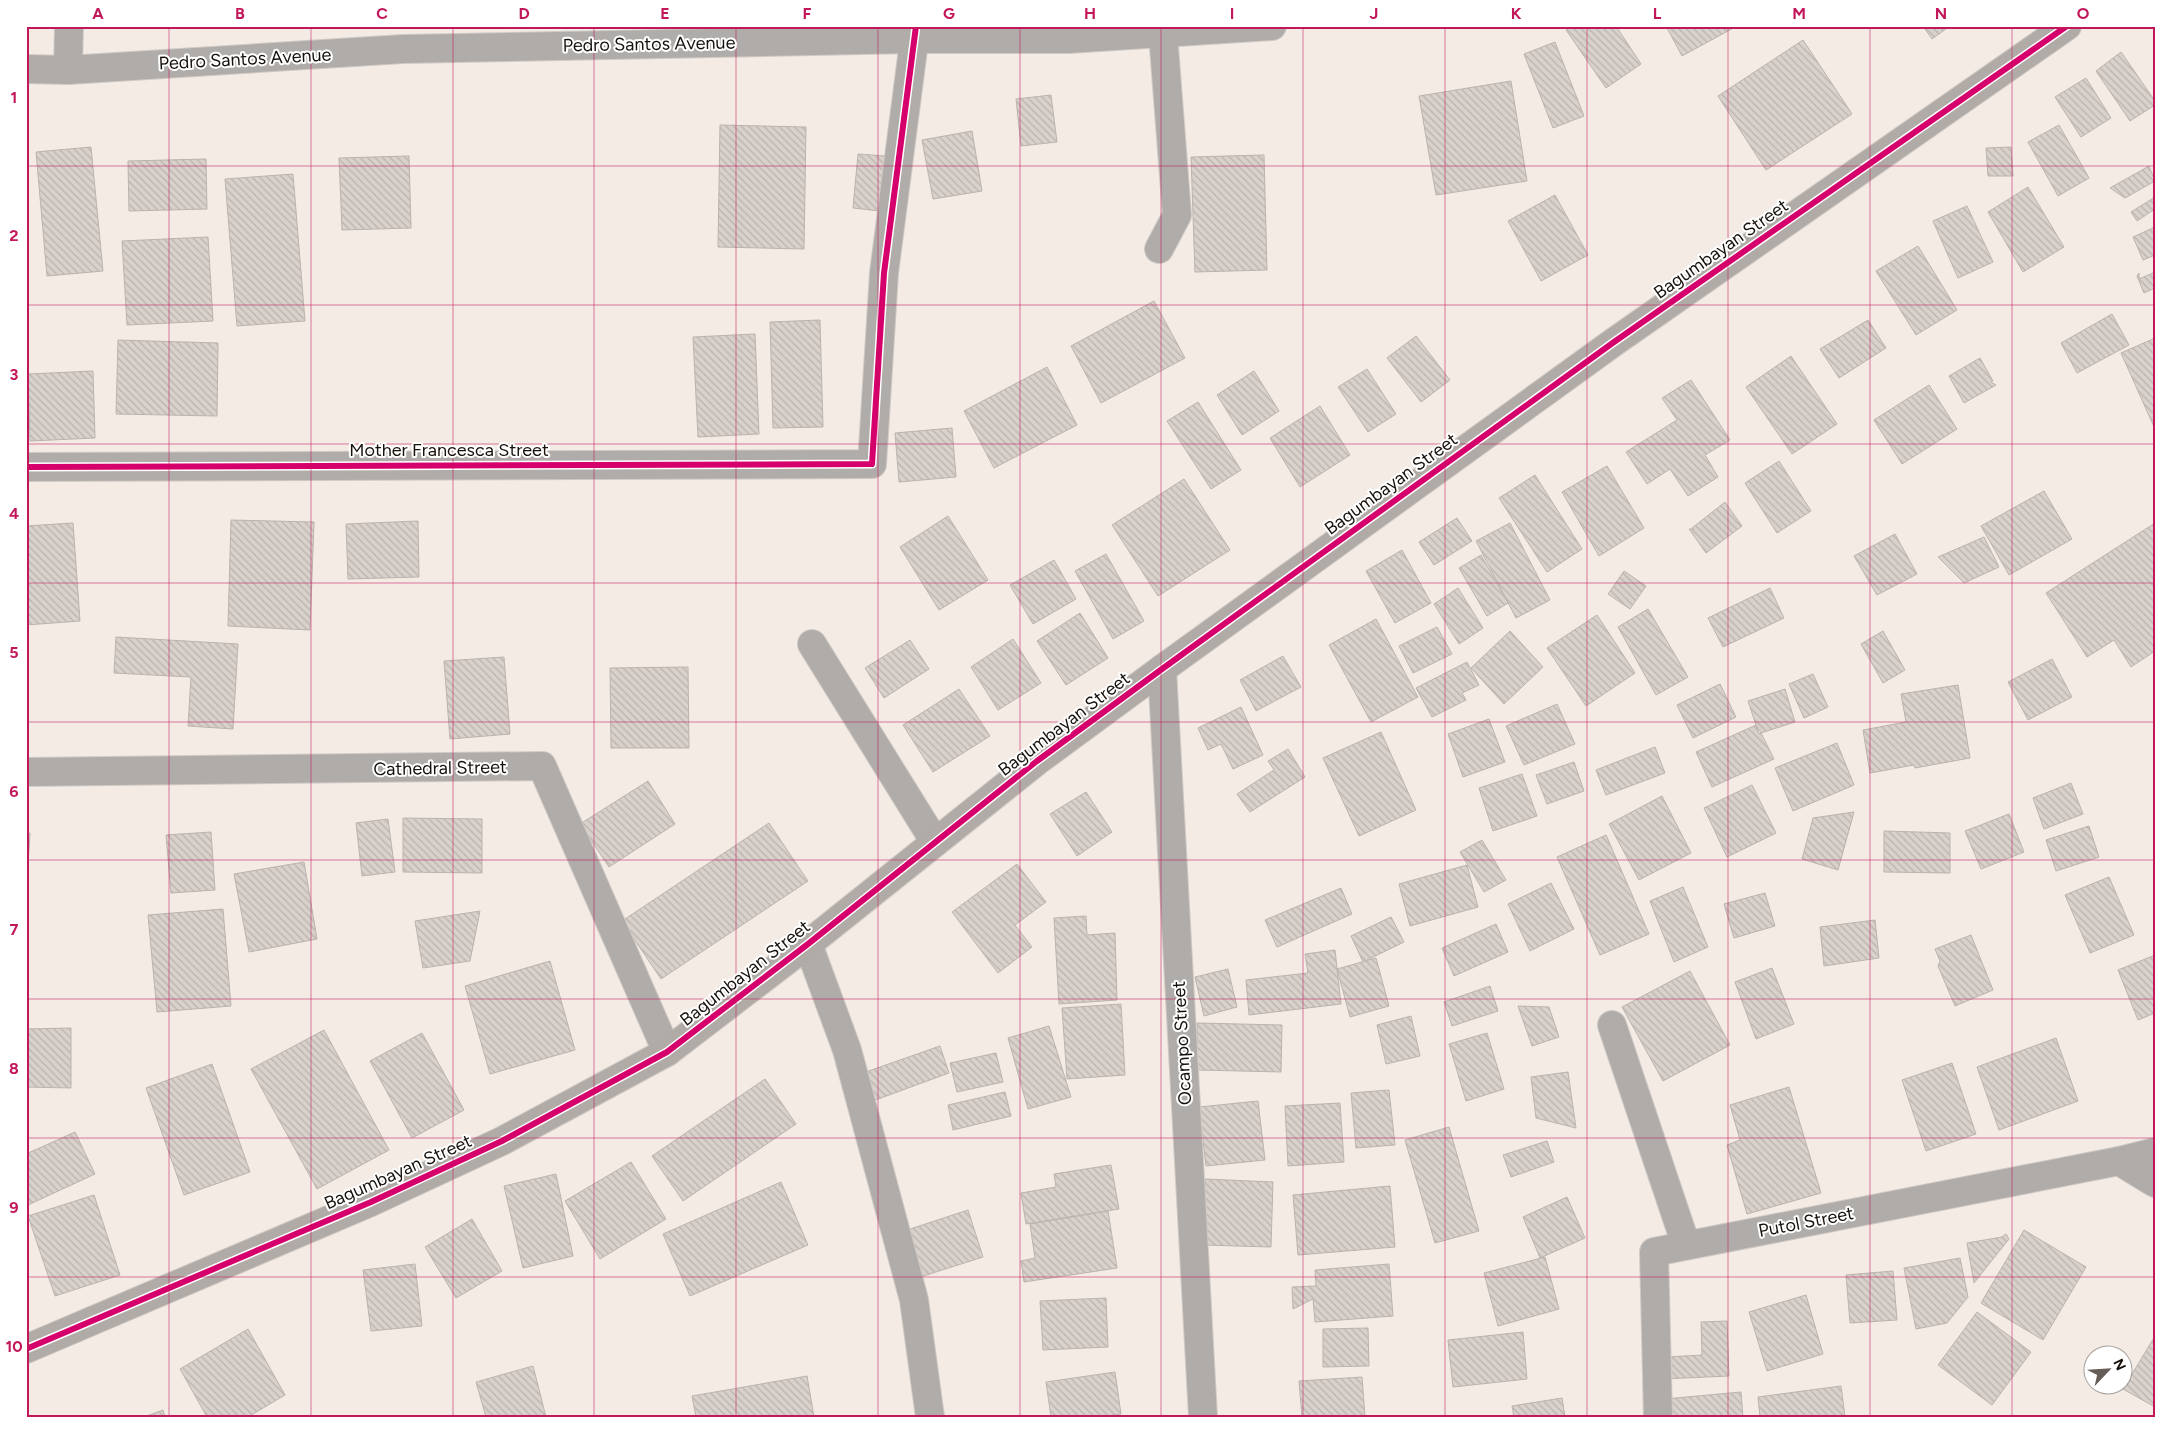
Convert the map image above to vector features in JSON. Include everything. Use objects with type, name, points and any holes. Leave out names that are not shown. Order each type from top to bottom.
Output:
[{"type":"main road","name":"Bagumbayan Street","points":[[26,1349],[371,1202],[502,1141],[667,1052],[808,944],[1036,761],[1614,342],[2067,26]]},
{"type":"street","points":[[68,70],[69,26]]},
{"type":"street","name":"Pedro Santos Avenue","points":[[26,69],[68,70],[403,49],[915,32],[1068,39],[1272,26]]},
{"type":"street","name":"Mother Francesca Street","points":[[26,467],[872,464],[884,274],[915,32]]},
{"type":"street","points":[[1159,249],[1177,215],[1162,34]]},
{"type":"street","points":[[812,644],[936,842]]},
{"type":"street","name":"Ocampo Street","points":[[1162,669],[1202,1417]]},
{"type":"street","name":"Cathedral Street","points":[[26,772],[542,766],[667,1052]]},
{"type":"street","points":[[808,944],[847,1050],[914,1300],[930,1417]]},
{"type":"street","points":[[1612,1024],[1686,1245]]},
{"type":"street","name":"Putol Street","points":[[1658,1417],[1654,1252],[2119,1161],[2155,1152]]},
{"type":"street","points":[[2119,1161],[2155,1182]]},
{"type":"building","points":[[1572,26],[1616,26],[1641,64],[1606,88],[1566,30]]},
{"type":"building","points":[[1666,26],[1737,26],[1682,56]]},
{"type":"building","points":[[1923,26],[1950,26],[1932,39]]},
{"type":"building","points":[[1803,40],[1852,114],[1766,170],[1718,96]]},
{"type":"building","points":[[1555,42],[1584,116],[1553,128],[1524,54]]},
{"type":"building","points":[[2121,52],[2155,101],[2155,105],[2130,121],[2096,71]]},
{"type":"building","points":[[2086,78],[2111,118],[2081,137],[2055,97]]},
{"type":"building","points":[[1511,81],[1527,181],[1436,195],[1419,96]]},
{"type":"building","points":[[1051,95],[1057,142],[1021,146],[1016,99]]},
{"type":"building","points":[[720,125],[806,127],[804,249],[718,247]]},
{"type":"building","points":[[2059,125],[2089,178],[2058,196],[2028,142]]},
{"type":"building","points":[[972,131],[982,191],[933,199],[922,140]]},
{"type":"building","points":[[91,147],[103,271],[47,276],[36,152]]},
{"type":"building","points":[[2011,147],[2013,176],[1988,176],[1986,148]]},
{"type":"building","points":[[858,154],[885,156],[880,211],[853,208]]},
{"type":"building","points":[[1264,155],[1267,270],[1195,272],[1191,157]]},
{"type":"building","points":[[409,156],[411,228],[342,230],[339,158]]},
{"type":"building","points":[[206,159],[207,209],[129,211],[128,161]]},
{"type":"building","points":[[2149,166],[2155,181],[2125,198],[2110,188]]},
{"type":"building","points":[[293,174],[305,321],[237,326],[225,179]]},
{"type":"building","points":[[2028,187],[2064,247],[2023,272],[1988,212]]},
{"type":"building","points":[[1555,195],[1588,255],[1541,281],[1508,221]]},
{"type":"building","points":[[2155,197],[2155,209],[2137,221],[2131,212]]},
{"type":"building","points":[[1967,206],[1993,262],[1958,278],[1933,221]]},
{"type":"building","points":[[2155,227],[2155,255],[2143,260],[2133,237]]},
{"type":"building","points":[[208,237],[213,321],[127,325],[122,241]]},
{"type":"building","points":[[1918,246],[1957,310],[1916,335],[1876,271]]},
{"type":"building","points":[[2155,272],[2155,288],[2144,293],[2137,276],[2139,273],[2139,279]]},
{"type":"building","points":[[1154,301],[1185,358],[1101,403],[1071,346]]},
{"type":"building","points":[[2112,314],[2129,345],[2077,373],[2061,343]]},
{"type":"building","points":[[820,320],[823,427],[773,428],[770,322]]},
{"type":"building","points":[[1868,320],[1886,348],[1839,378],[1820,349]]},
{"type":"building","points":[[755,334],[759,434],[698,437],[693,337]]},
{"type":"building","points":[[1416,336],[1450,380],[1421,402],[1387,358]]},
{"type":"building","points":[[2155,338],[2155,429],[2121,353]]},
{"type":"building","points":[[118,340],[218,343],[217,416],[116,414]]},
{"type":"building","points":[[1791,356],[1837,424],[1792,454],[1746,387]]},
{"type":"building","points":[[1980,358],[1993,381],[1991,382],[1996,385],[1964,403],[1949,376]]},
{"type":"building","points":[[1047,367],[1077,425],[994,468],[964,411]]},
{"type":"building","points":[[1367,369],[1396,414],[1368,432],[1338,387]]},
{"type":"building","points":[[93,371],[95,438],[30,441],[28,374]]},
{"type":"building","points":[[1254,371],[1279,411],[1242,435],[1217,395]]},
{"type":"building","points":[[1691,380],[1730,440],[1705,455],[1718,477],[1688,496],[1670,469],[1647,484],[1626,452],[1677,420],[1662,398]]},
{"type":"building","points":[[1929,385],[1957,429],[1902,464],[1874,420]]},
{"type":"building","points":[[1198,402],[1241,470],[1211,489],[1167,421]]},
{"type":"building","points":[[1320,406],[1350,455],[1300,487],[1270,438]]},
{"type":"building","points":[[952,428],[956,477],[899,482],[895,433]]},
{"type":"building","points":[[1779,461],[1811,511],[1777,533],[1745,483]]},
{"type":"building","points":[[1607,466],[1644,528],[1599,556],[1562,492]]},
{"type":"building","points":[[1535,475],[1582,549],[1547,572],[1499,498]]},
{"type":"building","points":[[1184,479],[1230,550],[1158,596],[1112,525]]},
{"type":"building","points":[[2044,491],[2072,539],[2009,575],[1981,526]]},
{"type":"building","points":[[1725,502],[1742,526],[1706,553],[1689,529],[1694,529],[1692,528]]},
{"type":"building","points":[[948,516],[988,580],[939,610],[900,547]]},
{"type":"building","points":[[1457,518],[1472,541],[1434,565],[1419,542]]},
{"type":"building","points":[[231,520],[314,522],[310,630],[228,626]]},
{"type":"building","points":[[418,521],[419,577],[348,579],[346,524]]},
{"type":"building","points":[[73,523],[80,621],[26,625],[26,526]]},
{"type":"building","points":[[1510,523],[1550,600],[1516,618],[1476,541]]},
{"type":"building","points":[[2155,523],[2155,651],[2131,667],[2114,640],[2087,657],[2046,593]]},
{"type":"building","points":[[1895,534],[1917,574],[1877,595],[1854,556]]},
{"type":"building","points":[[1984,537],[1999,567],[1964,583],[1938,557]]},
{"type":"building","points":[[1402,550],[1431,603],[1395,623],[1366,571]]},
{"type":"building","points":[[1106,554],[1144,621],[1113,639],[1075,571]]},
{"type":"building","points":[[1481,555],[1508,603],[1487,616],[1459,568]]},
{"type":"building","points":[[1054,560],[1076,599],[1033,624],[1010,585]]},
{"type":"building","points":[[1624,571],[1646,586],[1630,609],[1608,594]]},
{"type":"building","points":[[1458,588],[1483,628],[1459,644],[1434,604]]},
{"type":"building","points":[[1770,588],[1784,618],[1723,647],[1708,618]]},
{"type":"building","points":[[1648,609],[1688,677],[1656,695],[1618,627]]},
{"type":"building","points":[[1080,613],[1108,658],[1066,685],[1037,641]]},
{"type":"building","points":[[1597,615],[1635,673],[1586,706],[1547,648]]},
{"type":"building","points":[[1376,619],[1418,697],[1371,722],[1329,645]]},
{"type":"building","points":[[1437,627],[1452,654],[1413,673],[1399,646]]},
{"type":"building","points":[[1510,631],[1543,667],[1504,704],[1471,668]]},
{"type":"building","points":[[1883,631],[1905,670],[1883,683],[1861,644]]},
{"type":"building","points":[[116,637],[238,644],[233,729],[188,726],[191,677],[114,673]]},
{"type":"building","points":[[1013,639],[1041,683],[998,710],[971,667]]},
{"type":"building","points":[[910,640],[929,669],[884,698],[865,668]]},
{"type":"building","points":[[1283,656],[1301,687],[1256,711],[1240,680]]},
{"type":"building","points":[[504,657],[510,734],[450,739],[444,661]]},
{"type":"building","points":[[2052,659],[2072,697],[2028,720],[2008,682]]},
{"type":"building","points":[[1467,662],[1479,685],[1462,693],[1466,700],[1432,717],[1416,688]]},
{"type":"building","points":[[688,667],[689,748],[611,748],[610,668]]},
{"type":"building","points":[[1813,674],[1828,707],[1804,718],[1789,684]]},
{"type":"building","points":[[1720,684],[1736,717],[1693,738],[1677,705]]},
{"type":"building","points":[[1958,685],[1970,758],[1915,768],[1914,765],[1870,773],[1863,730],[1906,722],[1901,694]]},
{"type":"building","points":[[959,689],[990,736],[933,772],[903,725]]},
{"type":"building","points":[[1785,689],[1795,722],[1761,733],[1756,725],[1748,701]]},
{"type":"building","points":[[1557,704],[1575,744],[1524,765],[1506,726]]},
{"type":"building","points":[[1241,707],[1263,755],[1233,769],[1221,744],[1208,750],[1198,728]]},
{"type":"building","points":[[1489,719],[1505,762],[1463,777],[1448,734]]},
{"type":"building","points":[[1756,725],[1759,734],[1761,733],[1774,759],[1712,787],[1696,752]]},
{"type":"building","points":[[1381,732],[1416,810],[1359,836],[1323,758]]},
{"type":"building","points":[[1837,743],[1854,785],[1793,811],[1775,768]]},
{"type":"building","points":[[1655,747],[1665,773],[1606,795],[1596,770]]},
{"type":"building","points":[[1288,749],[1305,777],[1250,812],[1237,794],[1274,770],[1268,761]]},
{"type":"building","points":[[1574,762],[1584,791],[1547,804],[1536,775]]},
{"type":"building","points":[[1522,774],[1537,816],[1493,831],[1479,788]]},
{"type":"building","points":[[648,781],[675,824],[609,867],[580,824]]},
{"type":"building","points":[[2071,783],[2083,814],[2044,829],[2033,798]]},
{"type":"building","points":[[1752,785],[1776,833],[1727,857],[1704,808]]},
{"type":"building","points":[[1086,792],[1112,832],[1077,856],[1050,814]]},
{"type":"building","points":[[1662,796],[1691,853],[1639,880],[1609,824]]},
{"type":"building","points":[[1854,812],[1838,870],[1802,859],[1813,818]]},
{"type":"building","points":[[2009,814],[2024,852],[1981,869],[1965,831]]},
{"type":"building","points":[[403,818],[482,819],[482,873],[403,872]]},
{"type":"building","points":[[388,819],[395,872],[362,876],[356,823]]},
{"type":"building","points":[[769,823],[808,881],[661,979],[622,921]]},
{"type":"building","points":[[2089,826],[2099,857],[2056,871],[2046,840]]},
{"type":"building","points":[[1884,831],[1950,833],[1950,873],[1884,872]]},
{"type":"building","points":[[211,832],[215,890],[171,893],[166,835]]},
{"type":"building","points":[[26,833],[30,833],[26,900]]},
{"type":"building","points":[[1606,835],[1649,934],[1600,955],[1557,857]]},
{"type":"building","points":[[1482,840],[1506,880],[1484,892],[1460,852]]},
{"type":"building","points":[[304,862],[317,939],[249,952],[234,874]]},
{"type":"building","points":[[1017,864],[1046,902],[1015,925],[1032,947],[998,973],[952,912]]},
{"type":"building","points":[[1467,865],[1478,907],[1410,926],[1399,884]]},
{"type":"building","points":[[2109,877],[2134,935],[2090,953],[2065,895]]},
{"type":"building","points":[[1551,883],[1574,929],[1530,951],[1508,904]]},
{"type":"building","points":[[1683,887],[1708,947],[1674,962],[1650,901]]},
{"type":"building","points":[[1341,888],[1352,914],[1277,947],[1265,920]]},
{"type":"building","points":[[1765,893],[1775,926],[1734,938],[1724,904]]},
{"type":"building","points":[[223,909],[231,1006],[157,1012],[148,915]]},
{"type":"building","points":[[480,911],[470,961],[423,968],[415,921]]},
{"type":"building","points":[[1086,916],[1087,935],[1115,933],[1117,1000],[1059,1004],[1054,918]]},
{"type":"building","points":[[1391,917],[1404,942],[1363,962],[1351,936]]},
{"type":"building","points":[[1875,920],[1879,958],[1824,966],[1820,927]]},
{"type":"building","points":[[1496,924],[1508,952],[1454,976],[1442,948]]},
{"type":"building","points":[[1971,935],[1993,990],[1955,1006],[1938,966],[1940,961],[1935,949]]},
{"type":"building","points":[[1335,950],[1341,1004],[1249,1015],[1246,980],[1308,973],[1305,954]]},
{"type":"building","points":[[2155,955],[2155,1013],[2138,1020],[2118,970]]},
{"type":"building","points":[[1376,958],[1389,1006],[1350,1017],[1337,969]]},
{"type":"building","points":[[550,961],[575,1050],[490,1074],[465,986]]},
{"type":"building","points":[[1772,968],[1794,1024],[1756,1039],[1735,982]]},
{"type":"building","points":[[1228,969],[1237,1007],[1204,1016],[1195,977]]},
{"type":"building","points":[[1690,971],[1730,1045],[1663,1081],[1622,1007]]},
{"type":"building","points":[[1490,986],[1498,1011],[1452,1026],[1444,1002]]},
{"type":"building","points":[[1121,1004],[1125,1075],[1067,1079],[1062,1008]]},
{"type":"building","points":[[1518,1006],[1549,1007],[1559,1037],[1532,1046]]},
{"type":"building","points":[[1411,1016],[1420,1056],[1386,1064],[1377,1025]]},
{"type":"building","points":[[1197,1023],[1282,1025],[1281,1072],[1197,1070]]},
{"type":"building","points":[[1049,1026],[1071,1097],[1028,1109],[1008,1038]]},
{"type":"building","points":[[71,1028],[71,1088],[26,1087],[26,1029]]},
{"type":"building","points":[[324,1030],[389,1150],[317,1189],[251,1069]]},
{"type":"building","points":[[422,1033],[464,1110],[412,1138],[370,1061]]},
{"type":"building","points":[[1487,1033],[1504,1089],[1466,1101],[1449,1044]]},
{"type":"building","points":[[2056,1038],[2078,1101],[1999,1130],[1977,1067]]},
{"type":"building","points":[[940,1046],[949,1073],[870,1102],[860,1074]]},
{"type":"building","points":[[996,1053],[1003,1082],[957,1092],[950,1063]]},
{"type":"building","points":[[1952,1063],[1976,1134],[1926,1151],[1902,1080]]},
{"type":"building","points":[[212,1064],[250,1172],[184,1195],[146,1088]]},
{"type":"building","points":[[1568,1072],[1576,1128],[1536,1118],[1531,1077]]},
{"type":"building","points":[[765,1079],[796,1124],[683,1201],[652,1156]]},
{"type":"building","points":[[1789,1087],[1821,1193],[1747,1214],[1727,1145],[1740,1140],[1730,1105]]},
{"type":"building","points":[[1389,1090],[1395,1145],[1356,1148],[1351,1093]]},
{"type":"building","points":[[1005,1092],[1011,1116],[953,1130],[948,1105]]},
{"type":"building","points":[[1258,1101],[1265,1160],[1206,1166],[1199,1107]]},
{"type":"building","points":[[1340,1103],[1344,1162],[1288,1166],[1285,1106]]},
{"type":"building","points":[[1449,1127],[1479,1231],[1435,1243],[1405,1140]]},
{"type":"building","points":[[75,1132],[95,1174],[28,1205],[26,1154]]},
{"type":"building","points":[[1547,1141],[1554,1162],[1511,1177],[1503,1155]]},
{"type":"building","points":[[631,1162],[666,1219],[600,1259],[565,1201]]},
{"type":"building","points":[[1111,1165],[1119,1209],[1026,1224],[1021,1193],[1056,1187],[1054,1174]]},
{"type":"building","points":[[556,1174],[573,1256],[523,1268],[504,1186]]},
{"type":"building","points":[[1205,1179],[1273,1182],[1271,1247],[1203,1245]]},
{"type":"building","points":[[781,1182],[808,1245],[690,1296],[663,1234]]},
{"type":"building","points":[[1390,1186],[1395,1247],[1298,1255],[1293,1195]]},
{"type":"building","points":[[94,1195],[120,1275],[55,1296],[28,1216]]},
{"type":"building","points":[[1567,1197],[1585,1238],[1540,1258],[1523,1217]]},
{"type":"building","points":[[968,1210],[983,1257],[914,1279],[898,1233]]},
{"type":"building","points":[[1108,1211],[1117,1268],[1024,1282],[1021,1261],[1035,1258],[1030,1224]]},
{"type":"building","points":[[472,1219],[502,1271],[456,1298],[425,1247]]},
{"type":"building","points":[[2024,1230],[2086,1267],[2043,1340],[1981,1303]]},
{"type":"building","points":[[2006,1234],[2009,1239],[1974,1283],[1967,1243],[2002,1237]]},
{"type":"building","points":[[1545,1257],[1559,1309],[1498,1326],[1484,1273]]},
{"type":"building","points":[[1960,1258],[1968,1297],[1947,1323],[1916,1329],[1904,1268]]},
{"type":"building","points":[[415,1264],[422,1326],[371,1331],[363,1270]]},
{"type":"building","points":[[1389,1264],[1393,1316],[1315,1322],[1313,1299],[1293,1309],[1292,1287],[1316,1286],[1315,1270]]},
{"type":"building","points":[[1893,1271],[1897,1320],[1850,1323],[1846,1275]]},
{"type":"building","points":[[1806,1295],[1823,1354],[1767,1371],[1749,1312]]},
{"type":"building","points":[[1106,1298],[1108,1347],[1043,1350],[1040,1301]]},
{"type":"building","points":[[1977,1312],[2031,1352],[1992,1405],[1938,1365]]},
{"type":"building","points":[[1727,1321],[1729,1376],[1663,1379],[1667,1357],[1702,1355],[1701,1322]]},
{"type":"building","points":[[1368,1328],[1369,1366],[1323,1367],[1323,1329]]},
{"type":"building","points":[[248,1329],[285,1395],[248,1417],[207,1417],[180,1369]]},
{"type":"building","points":[[1523,1332],[1527,1379],[1453,1387],[1448,1340]]},
{"type":"building","points":[[2155,1336],[2155,1407],[2134,1395],[2134,1371]]},
{"type":"building","points":[[533,1366],[546,1417],[486,1417],[476,1382]]},
{"type":"building","points":[[1115,1372],[1121,1414],[1100,1417],[1051,1417],[1046,1382]]},
{"type":"building","points":[[807,1376],[814,1417],[696,1417],[692,1396]]},
{"type":"building","points":[[1362,1377],[1365,1417],[1302,1417],[1299,1381]]},
{"type":"building","points":[[1841,1386],[1845,1417],[1760,1417],[1758,1397]]},
{"type":"building","points":[[1741,1392],[1743,1417],[1667,1417],[1665,1399]]},
{"type":"building","points":[[1562,1398],[1565,1417],[1514,1417],[1512,1406]]},
{"type":"building","points":[[163,1410],[165,1417],[144,1417]]},
{"type":"cycle path","points":[[26,467],[872,464],[884,273],[916,26]]},
{"type":"cycle path","points":[[26,1349],[371,1202],[502,1141],[667,1052],[808,944],[1037,761],[1162,669],[1614,342],[2067,26]]}]
